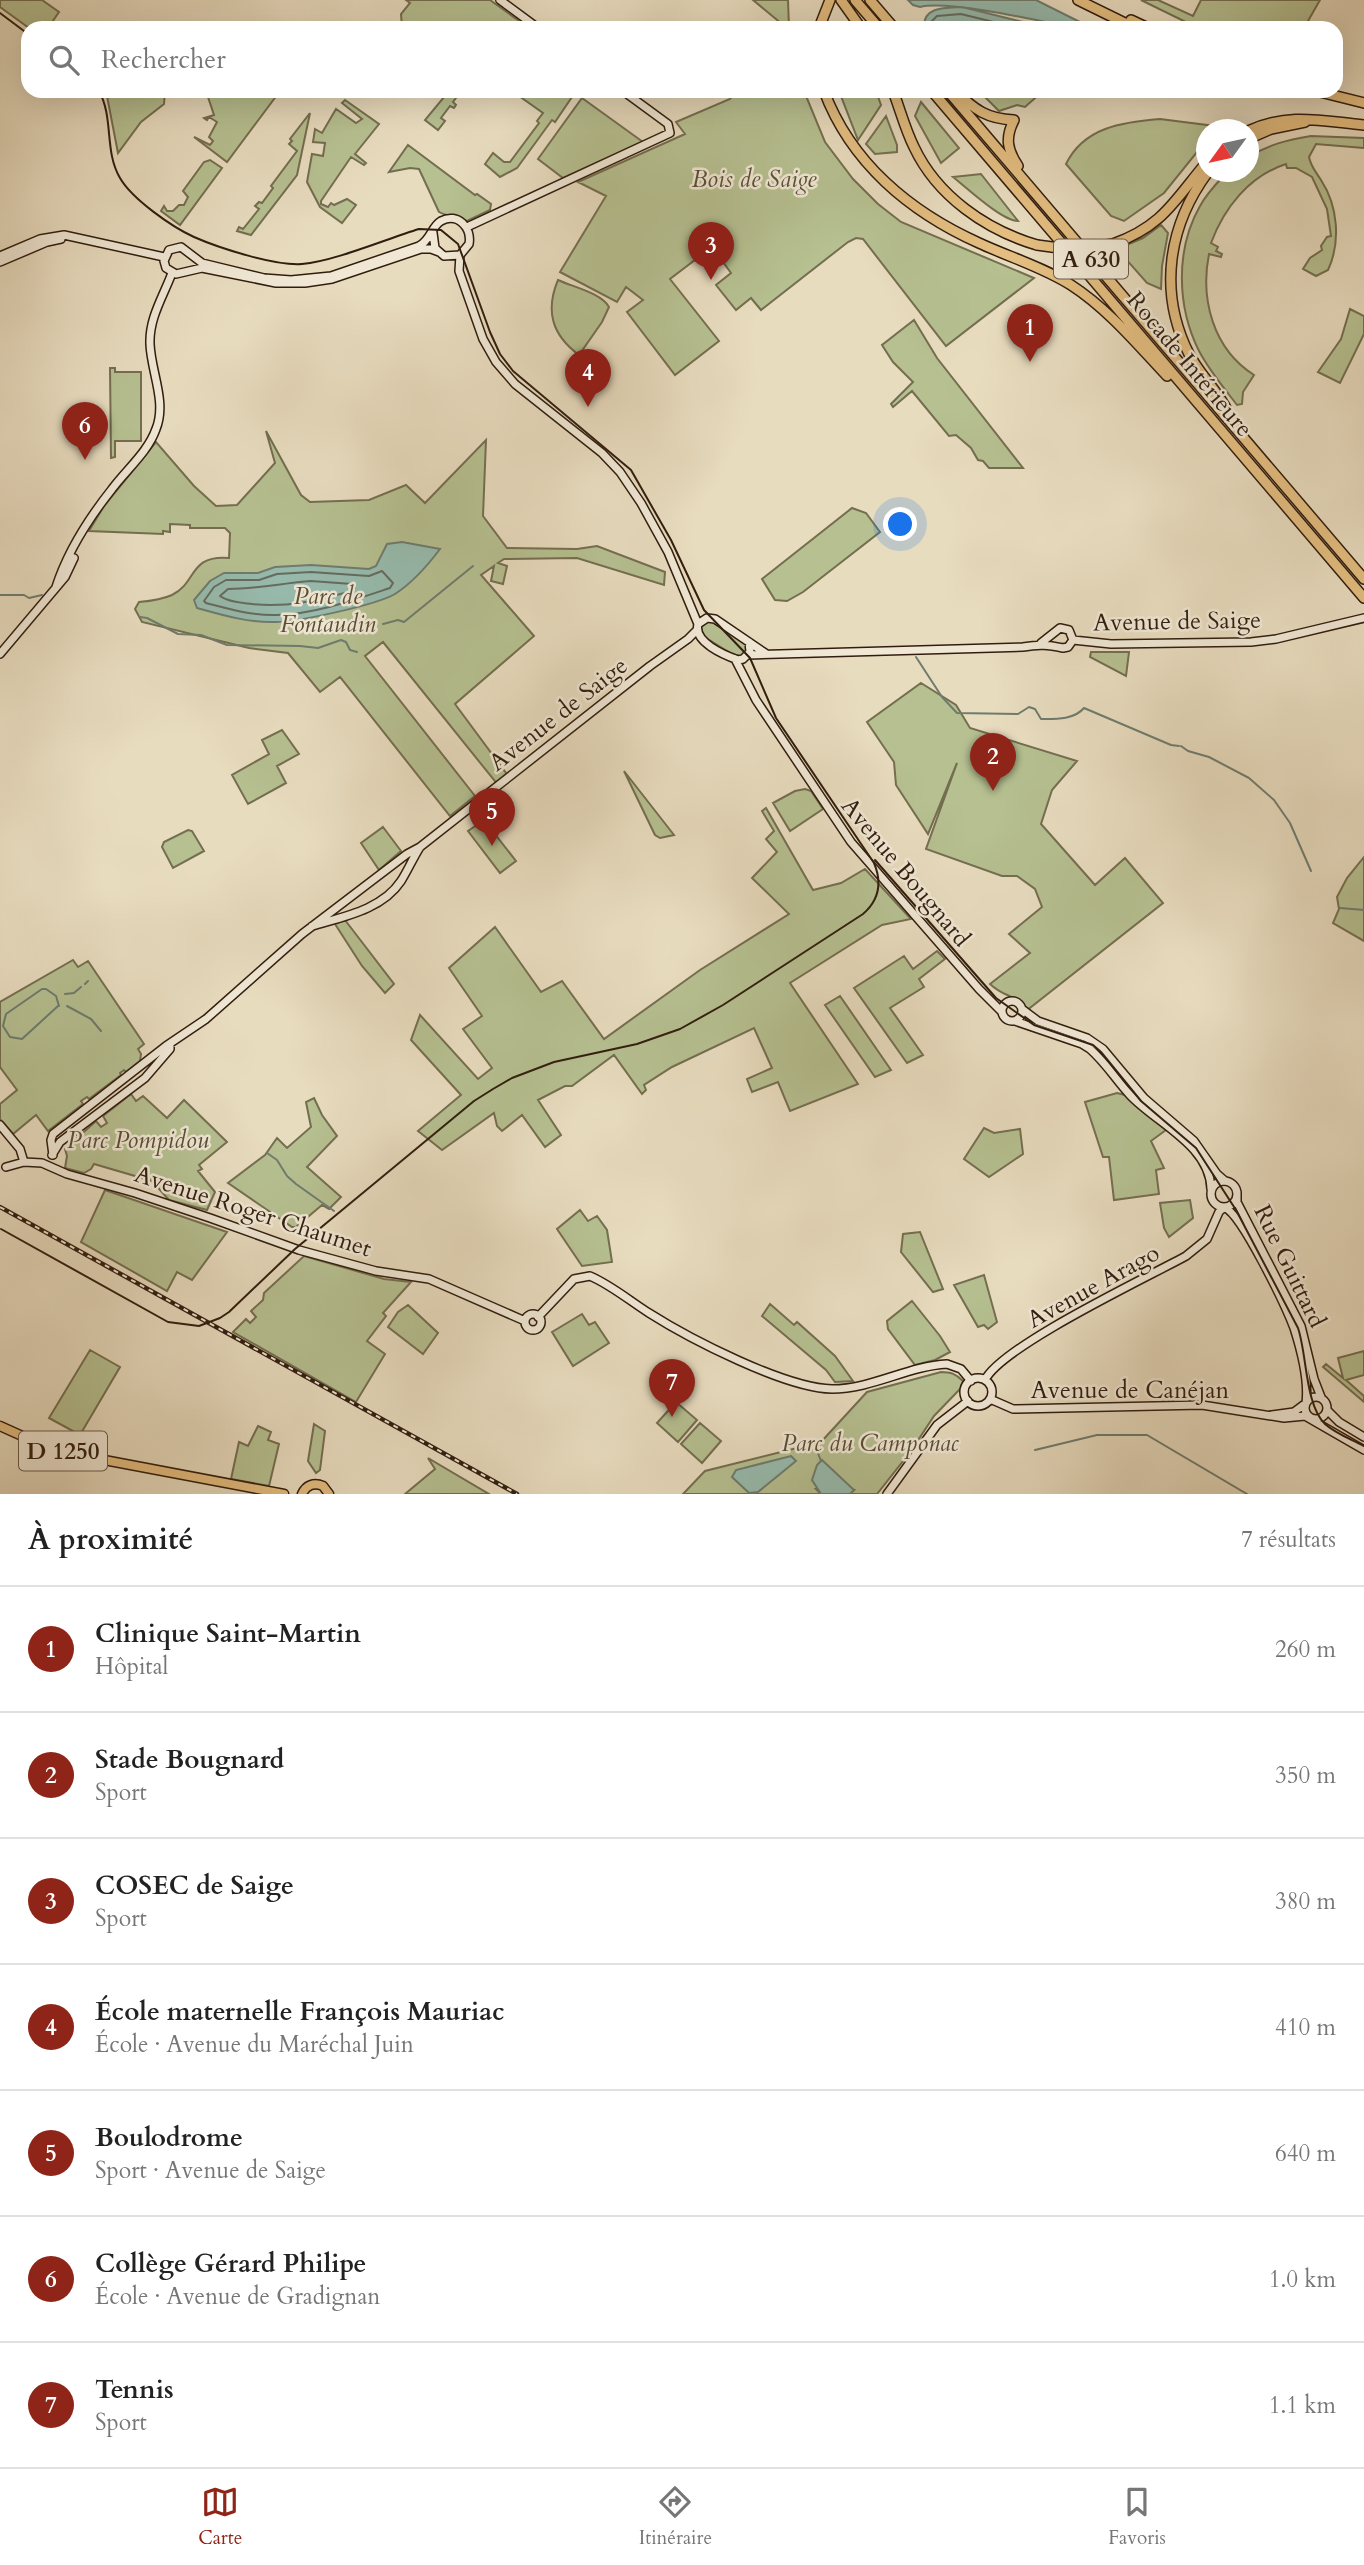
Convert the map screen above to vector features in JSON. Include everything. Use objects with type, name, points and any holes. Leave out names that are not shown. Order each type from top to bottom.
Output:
[{"type":"highway","points":[[841,0],[856,21]]},
{"type":"highway","points":[[855,0],[873,21]]},
{"type":"highway","points":[[1078,0],[1121,21]]},
{"type":"highway","points":[[1092,0],[1134,21]]},
{"type":"highway","points":[[873,3],[889,21]]},
{"type":"highway","points":[[822,21],[828,4]]},
{"type":"highway","points":[[827,98],[839,124],[853,145],[896,193],[962,235],[1069,283],[1106,312],[1170,379],[1185,389]]},
{"type":"highway","points":[[896,98],[914,146],[932,175],[947,192],[982,221],[1013,237],[1037,245],[1074,250],[1113,244],[1138,233],[1163,215],[1176,204],[1196,177]]},
{"type":"highway","name":"Rocade Intérieure","points":[[938,98],[1364,598]]},
{"type":"highway","name":"A 630","points":[[954,98],[1364,579]]},
{"type":"highway","points":[[962,98],[982,114],[997,120],[1014,120],[1007,139],[1009,151],[1060,223]]},
{"type":"highway","points":[[1343,98],[1364,103]]},
{"type":"highway","points":[[1259,127],[1296,118],[1364,125]]},
{"type":"highway","points":[[1259,134],[1271,129],[1314,121]]},
{"type":"highway","points":[[1202,182],[1186,208],[1177,230],[1170,267],[1171,298],[1178,327],[1189,353],[1222,400],[1235,426]]},
{"type":"main road","points":[[500,0],[528,21]]},
{"type":"main road","points":[[467,227],[664,138],[670,131],[668,124],[633,98]]},
{"type":"main road","points":[[460,255],[441,254],[431,248],[421,249],[332,279],[305,284],[276,283],[202,268],[180,274],[172,273],[164,265],[164,257],[169,250],[177,247],[184,248],[202,263],[257,276],[304,280],[331,276],[426,243],[437,225],[446,219],[458,220],[467,227],[470,235],[469,244],[460,255],[459,271],[483,338],[502,369],[525,392],[624,471],[635,487],[672,561],[691,605],[698,630],[737,660],[748,655],[751,648],[749,642]]},
{"type":"main road","points":[[433,233],[433,244],[459,271]]},
{"type":"main road","points":[[0,256],[46,237],[65,235],[164,257]]},
{"type":"main road","points":[[0,262],[47,242],[76,237]]},
{"type":"main road","points":[[187,271],[191,263],[190,254]]},
{"type":"main road","points":[[0,654],[56,587],[83,533],[110,492],[148,445],[158,427],[159,400],[150,345],[151,333],[157,306],[172,273]]},
{"type":"main road","points":[[691,605],[706,618],[715,619],[765,653]]},
{"type":"main road","name":"Avenue de Saige","points":[[412,855],[647,668],[688,639],[706,618]]},
{"type":"main road","name":"Avenue de Saige","points":[[1073,640],[1111,644],[1251,642],[1276,639],[1364,618]]},
{"type":"main road","name":"Avenue de Saige","points":[[748,655],[1020,647],[1038,644],[1063,648],[1068,647],[1073,640],[1071,632],[1064,628],[1038,644]]},
{"type":"main road","points":[[1053,636],[1055,645]]},
{"type":"main road","name":"Avenue Bougnard","points":[[737,660],[756,700],[862,858],[1007,1020],[1090,1049],[1131,1096],[1194,1150],[1210,1179],[1211,1189]]},
{"type":"main road","points":[[334,916],[412,855]]},
{"type":"main road","points":[[48,1166],[52,1155],[53,1134],[166,1046],[206,1019],[312,926],[334,916],[363,910],[382,900],[400,883],[412,855]]},
{"type":"main road","name":"Avenue Bougnard","points":[[975,984],[1007,1002],[1016,1002],[1038,1021],[1087,1038],[1103,1049],[1144,1098],[1199,1146],[1217,1174],[1225,1181]]},
{"type":"main road","points":[[1002,1012],[1007,1002]]},
{"type":"main road","points":[[1015,1021],[1020,1017],[1022,1009]]},
{"type":"main road","points":[[0,1125],[20,1149],[24,1162]]},
{"type":"main road","name":"Avenue Roger Chaumet","points":[[6,1167],[24,1162],[48,1166],[210,1218],[299,1250],[376,1271],[429,1279],[525,1321]]},
{"type":"main road","points":[[1214,1203],[1224,1207],[1233,1204],[1237,1192],[1233,1184],[1217,1182],[1211,1189],[1215,1220]]},
{"type":"main road","name":"Rue Guittard","points":[[1237,1192],[1237,1202],[1301,1326],[1321,1397]]},
{"type":"main road","name":"Rue Guittard","points":[[1224,1207],[1230,1209],[1244,1229],[1289,1317],[1300,1349],[1306,1403]]},
{"type":"main road","name":"Avenue Arago","points":[[985,1380],[995,1366],[1036,1339],[1186,1256],[1207,1239],[1220,1210],[1224,1207]]},
{"type":"main road","points":[[538,1317],[568,1284],[582,1276],[590,1276],[682,1332],[744,1362],[807,1385],[835,1389],[850,1387],[947,1364],[961,1369],[971,1381]]},
{"type":"main road","points":[[529,1315],[538,1317],[540,1325],[534,1330],[528,1328],[525,1321],[529,1315]]},
{"type":"main road","points":[[976,1378],[985,1380],[992,1388],[990,1399],[979,1406],[968,1401],[965,1392],[971,1381],[976,1378]]},
{"type":"main road","name":"Avenue de Canéjan","points":[[1272,1415],[1294,1412],[1312,1397],[1321,1397]]},
{"type":"main road","points":[[1321,1397],[1326,1402],[1328,1411],[1339,1422],[1364,1437]]},
{"type":"main road","name":"Avenue de Canéjan","points":[[990,1399],[1013,1409],[1202,1405],[1312,1418],[1323,1418],[1328,1411]]},
{"type":"main road","points":[[887,1494],[937,1425],[968,1401]]},
{"type":"main road","points":[[1306,1403],[1306,1413],[1312,1418]]},
{"type":"main road","name":"Avenue de Canéjan","points":[[1312,1418],[1325,1429],[1364,1450]]},
{"type":"main road","name":"D 1250","points":[[0,1426],[40,1444],[83,1456],[284,1494]]},
{"type":"main road","points":[[301,1494],[314,1484],[323,1486],[329,1494]]},
{"type":"green space","points":[[0,0],[42,0],[59,12],[53,21],[21,22],[0,7]]},
{"type":"green space","points":[[406,0],[490,0],[519,21],[402,21],[401,14],[410,3]]},
{"type":"green space","points":[[753,0],[788,0],[789,21],[778,21]]},
{"type":"green space","points":[[1141,0],[1158,0],[1193,16],[1201,0],[1320,0],[1308,21],[1184,21]]},
{"type":"green space","points":[[107,98],[164,98],[164,104],[141,122],[118,153]]},
{"type":"green space","points":[[208,98],[275,98],[227,162],[194,137],[210,145],[213,141],[209,137],[217,122],[209,117],[207,120],[204,118],[214,115]]},
{"type":"green space","points":[[443,98],[456,98],[453,102],[456,105],[454,108],[450,106],[441,118],[445,121],[438,130],[425,120]]},
{"type":"green space","points":[[522,98],[571,98],[517,168],[500,177],[485,164],[493,153],[504,162],[510,162],[539,123],[537,121],[543,113]]},
{"type":"green space","points":[[582,98],[643,142],[563,178],[538,159]]},
{"type":"green space","name":"Bois de Saige","points":[[807,98],[825,142],[853,179],[878,204],[901,222],[1034,278],[946,346],[863,239],[856,238],[848,242],[761,310],[751,298],[736,310],[716,285],[731,273],[712,247],[670,279],[719,341],[675,375],[627,312],[643,300],[626,287],[617,302],[560,272],[606,196],[578,182],[685,134],[676,122],[730,99]]},
{"type":"green space","points":[[842,98],[878,98],[881,105],[858,140]]},
{"type":"green space","points":[[986,98],[1035,98],[1025,107],[1017,105],[999,111]]},
{"type":"green space","points":[[345,100],[379,124],[355,154],[366,163],[364,165],[351,157],[321,201],[321,204],[328,207],[331,203],[334,205],[347,199],[356,205],[342,223],[320,207],[307,182],[312,154],[323,156],[325,143],[313,142],[315,129],[322,133],[336,109],[356,123],[362,119],[342,103]]},
{"type":"green space","points":[[921,102],[959,148],[941,163],[915,116]]},
{"type":"green space","points":[[310,113],[297,175],[251,235],[237,231],[239,227],[243,229],[259,209],[255,206],[259,202],[262,203],[297,151],[289,144],[292,141],[290,139]]},
{"type":"green space","points":[[886,116],[897,152],[875,154],[866,144]]},
{"type":"green space","points":[[1160,119],[1196,124],[1196,153],[1164,193],[1124,221],[1111,216],[1066,164],[1083,142],[1094,134],[1132,122]]},
{"type":"green space","points":[[1311,136],[1364,138],[1364,148],[1316,144],[1309,157],[1312,167],[1327,190],[1336,224],[1335,248],[1328,270],[1316,276],[1303,269],[1310,258],[1322,250],[1321,246],[1327,237],[1331,236],[1327,209],[1312,177],[1296,168],[1287,168],[1286,164],[1259,177],[1259,152],[1279,143]]},
{"type":"green space","points":[[408,145],[491,204],[490,210],[467,221],[439,212],[419,169],[389,172]]},
{"type":"green space","points":[[210,160],[222,168],[180,225],[161,211],[164,206],[167,211],[173,211],[179,205],[184,205],[188,197],[183,191],[204,162]]},
{"type":"green space","points":[[981,174],[1018,221],[994,210],[953,177]]},
{"type":"green space","points":[[1218,182],[1253,182],[1231,206],[1216,230],[1211,243],[1218,247],[1216,251],[1222,254],[1221,257],[1209,254],[1207,271],[1208,305],[1219,337],[1228,351],[1254,375],[1243,392],[1242,404],[1237,405],[1199,351],[1186,316],[1183,297],[1186,241],[1203,201]]},
{"type":"green space","points":[[1161,225],[1168,233],[1161,289],[1147,283],[1117,249],[1143,238]]},
{"type":"green space","points":[[558,280],[593,294],[609,307],[579,355],[562,339],[554,322],[552,302]]},
{"type":"green space","points":[[1350,309],[1364,316],[1364,334],[1340,383],[1318,372],[1341,339]]},
{"type":"green space","points":[[914,320],[937,358],[1023,468],[989,468],[983,461],[978,460],[971,448],[956,435],[949,436],[912,391],[893,407],[891,404],[913,382],[893,362],[882,345]]},
{"type":"green space","points":[[110,368],[115,368],[115,372],[141,372],[141,441],[115,441],[115,457],[111,458]]},
{"type":"green space","name":"Parc de Fontaudin","points":[[266,431],[301,495],[310,502],[369,500],[406,485],[425,503],[486,440],[483,516],[507,548],[577,549],[597,546],[665,572],[664,585],[577,558],[504,559],[498,563],[507,566],[503,584],[491,581],[494,566],[481,575],[534,636],[455,704],[509,777],[498,785],[383,642],[365,656],[475,796],[450,816],[340,677],[320,692],[288,653],[249,648],[142,622],[135,609],[139,602],[172,595],[180,590],[195,570],[206,561],[229,558],[230,533],[225,528],[190,528],[190,525],[170,524],[170,532],[163,531],[163,534],[89,531],[104,506],[156,442],[194,486],[216,506],[237,505],[275,463]]},
{"type":"green space","points":[[852,508],[866,513],[880,532],[803,592],[787,601],[775,600],[762,579]]},
{"type":"green space","points":[[708,621],[743,641],[746,652],[742,656],[735,656],[703,636],[701,627]]},
{"type":"green space","points":[[1091,652],[1129,652],[1126,676],[1090,657]]},
{"type":"green space","points":[[921,683],[956,705],[970,728],[1077,761],[1052,790],[1041,824],[1095,885],[1125,858],[1163,903],[1026,1011],[1014,998],[990,984],[1030,953],[1009,934],[1042,907],[1035,889],[1017,876],[1002,876],[926,849],[957,763],[928,834],[896,785],[894,762],[867,722]]},
{"type":"green space","points":[[282,730],[299,754],[277,766],[286,783],[248,804],[232,775],[269,754],[262,740]]},
{"type":"green space","points":[[624,771],[674,835],[660,838],[655,835]]},
{"type":"green space","points":[[795,791],[811,791],[823,809],[790,831],[773,803]]},
{"type":"green space","points":[[766,808],[813,890],[841,883],[865,869],[911,919],[882,925],[790,983],[858,1084],[790,1111],[778,1082],[752,1092],[747,1079],[772,1068],[754,1028],[672,1067],[644,1085],[646,1090],[642,1094],[614,1055],[572,1086],[565,1086],[538,1100],[561,1135],[545,1147],[522,1115],[502,1131],[497,1126],[494,1113],[442,1150],[418,1131],[461,1095],[411,1040],[420,1015],[478,1079],[492,1068],[463,1029],[482,1016],[449,968],[495,927],[541,992],[562,981],[604,1039],[700,970],[789,914],[752,878],[777,852],[766,839],[774,831],[762,811]]},
{"type":"green space","points":[[484,820],[516,861],[500,873],[468,831]]},
{"type":"green space","points":[[383,827],[401,851],[379,870],[361,843]]},
{"type":"green space","points":[[188,830],[192,831],[204,851],[173,868],[162,847],[164,842]]},
{"type":"green space","points":[[1364,857],[1364,941],[1333,923],[1339,909],[1337,897],[1347,878]]},
{"type":"green space","points":[[345,920],[394,984],[385,993],[362,966],[335,924]]},
{"type":"green space","points":[[937,951],[945,959],[919,979],[924,987],[890,1008],[923,1055],[907,1063],[854,988],[904,956],[913,969]]},
{"type":"green space","points":[[73,960],[78,967],[88,961],[144,1044],[138,1049],[141,1054],[140,1061],[126,1072],[124,1070],[89,1099],[87,1097],[81,1101],[83,1104],[48,1131],[36,1115],[13,1134],[0,1119],[0,1104],[17,1090],[0,1067],[0,1002]]},
{"type":"green space","points":[[840,996],[891,1070],[875,1077],[825,1005]]},
{"type":"green space","points":[[1117,1093],[1125,1095],[1166,1130],[1151,1141],[1164,1168],[1156,1170],[1159,1194],[1114,1200],[1109,1157],[1103,1157],[1085,1102]]},
{"type":"green space","name":"Parc Pompidou","points":[[131,1094],[136,1101],[143,1096],[167,1118],[184,1100],[227,1142],[199,1165],[202,1169],[198,1171],[215,1192],[207,1210],[169,1200],[152,1181],[94,1164],[84,1173],[65,1168],[65,1149],[96,1121],[101,1127],[107,1123],[103,1116]]},
{"type":"green space","points":[[314,1098],[337,1136],[307,1167],[341,1197],[329,1209],[322,1205],[296,1227],[292,1227],[228,1183],[265,1155],[277,1138],[287,1148],[311,1127],[306,1102]]},
{"type":"green space","points":[[984,1128],[994,1133],[1020,1129],[1023,1154],[989,1177],[964,1159]]},
{"type":"green space","points":[[105,1190],[227,1232],[192,1280],[177,1272],[167,1291],[81,1242]]},
{"type":"green space","points":[[1190,1200],[1193,1218],[1169,1237],[1164,1228],[1160,1203]]},
{"type":"green space","points":[[580,1210],[588,1221],[597,1216],[607,1230],[612,1262],[582,1266],[557,1229]]},
{"type":"green space","points":[[920,1232],[943,1289],[933,1292],[901,1252],[903,1234]]},
{"type":"green space","points":[[304,1256],[384,1279],[411,1282],[383,1313],[386,1316],[367,1341],[385,1354],[356,1402],[233,1332],[246,1319],[250,1323],[256,1317],[251,1311],[263,1300],[264,1293]]},
{"type":"green space","points":[[984,1275],[997,1322],[988,1329],[984,1325],[978,1327],[954,1285]]},
{"type":"green space","points":[[912,1301],[950,1352],[935,1360],[915,1365],[888,1329],[887,1321]]},
{"type":"green space","points":[[770,1304],[794,1325],[797,1322],[835,1356],[853,1381],[835,1382],[826,1370],[762,1316]]},
{"type":"green space","points":[[408,1305],[438,1333],[423,1354],[388,1327],[398,1312]]},
{"type":"green space","points":[[582,1314],[589,1325],[595,1322],[609,1343],[573,1366],[552,1332]]},
{"type":"green space","points":[[90,1350],[120,1367],[80,1435],[49,1418]]},
{"type":"green space","points":[[1364,1351],[1364,1375],[1346,1380],[1364,1396],[1364,1402],[1323,1367],[1326,1364],[1343,1378],[1338,1358]]},
{"type":"green space","name":"Parc du Camponac","points":[[941,1372],[951,1373],[963,1381],[961,1388],[934,1416],[877,1494],[850,1494],[854,1490],[816,1489],[821,1494],[683,1494],[705,1471],[821,1442],[867,1392]]},
{"type":"green space","points":[[676,1402],[697,1420],[678,1442],[657,1423]]},
{"type":"green space","points":[[700,1423],[721,1441],[702,1463],[681,1444]]},
{"type":"green space","points":[[314,1424],[325,1431],[320,1470],[316,1473],[308,1461]]},
{"type":"green space","points":[[258,1426],[271,1432],[268,1440],[279,1444],[269,1486],[231,1479],[239,1442],[248,1446]]},
{"type":"green space","points":[[428,1458],[489,1494],[405,1494],[435,1469]]},
{"type":"water","points":[[908,0],[1036,0],[1078,21],[1039,21],[952,6],[913,5]]},
{"type":"water","points":[[962,7],[1019,21],[925,21],[932,11]]},
{"type":"water","points":[[402,542],[440,549],[408,585],[395,594],[355,608],[301,619],[265,622],[197,608],[194,600],[210,581],[224,573],[258,573],[275,567],[311,565],[369,569],[376,566],[387,544]]},
{"type":"water","points":[[791,1456],[796,1461],[758,1492],[749,1493],[732,1477],[736,1470]]},
{"type":"water","points":[[822,1460],[854,1490],[850,1494],[821,1494],[812,1480],[817,1465]]},
{"type":"waterway","points":[[383,624],[398,620],[404,622],[473,566]]},
{"type":"waterway","points":[[0,595],[24,595],[29,598],[42,595]]},
{"type":"waterway","points":[[140,617],[178,634],[201,635],[227,645],[318,648],[341,640],[346,642],[350,650],[357,652]]},
{"type":"waterway","points":[[916,657],[942,697],[957,713],[1018,714],[1029,707],[1035,709],[1041,719],[1052,719],[1070,717],[1084,708],[1179,746]]},
{"type":"waterway","points":[[1181,746],[1249,778],[1274,800],[1290,823],[1311,871]]},
{"type":"waterway","points":[[1340,908],[1364,910]]},
{"type":"waterway","points":[[85,984],[88,981]]},
{"type":"waterway","points":[[65,994],[74,993],[81,987]]},
{"type":"waterway","points":[[58,1006],[22,1039],[10,1037],[3,1026],[6,1014],[42,989],[56,996],[59,1006]]},
{"type":"waterway","points":[[67,1006],[91,1019],[101,1031]]},
{"type":"waterway","points":[[267,1153],[277,1160],[296,1184],[334,1211]]},
{"type":"waterway","points":[[1035,1450],[1097,1435],[1147,1435],[1247,1494]]},
{"type":"waterway","points":[[814,1443],[821,1461]]},
{"type":"tram line","points":[[0,13],[21,29]]},
{"type":"tram line","points":[[1,1229],[168,1322],[199,1326],[220,1318],[295,1249],[474,1101],[512,1078],[554,1062],[637,1044],[680,1029],[723,1005],[863,914],[873,903],[878,890],[874,863],[776,718],[750,658],[704,610],[671,540],[631,470],[513,371],[500,354],[458,244],[441,230],[419,229],[330,259],[291,264],[247,255],[194,237],[153,212],[120,178],[112,157],[102,98]]},
{"type":"tram line","points":[[875,860],[996,998],[1034,1025],[1093,1045],[1141,1101],[1196,1148],[1236,1210],[1298,1328],[1310,1392],[1318,1415],[1334,1431],[1364,1446]]},
{"type":"railway","points":[[0,1207],[517,1494]]},
{"type":"place","name":"COSEC de Saige","points":[[711,280]]},
{"type":"place","name":"Clinique Saint-Martin","points":[[1030,362]]},
{"type":"place","name":"École maternelle François Mauriac","points":[[588,407]]},
{"type":"place","name":"Collège Gérard Philipe","points":[[85,460]]},
{"type":"place","name":"Stade Bougnard","points":[[993,791]]},
{"type":"place","name":"Boulodrome","points":[[492,846]]},
{"type":"place","name":"Tennis","points":[[672,1417]]}]
